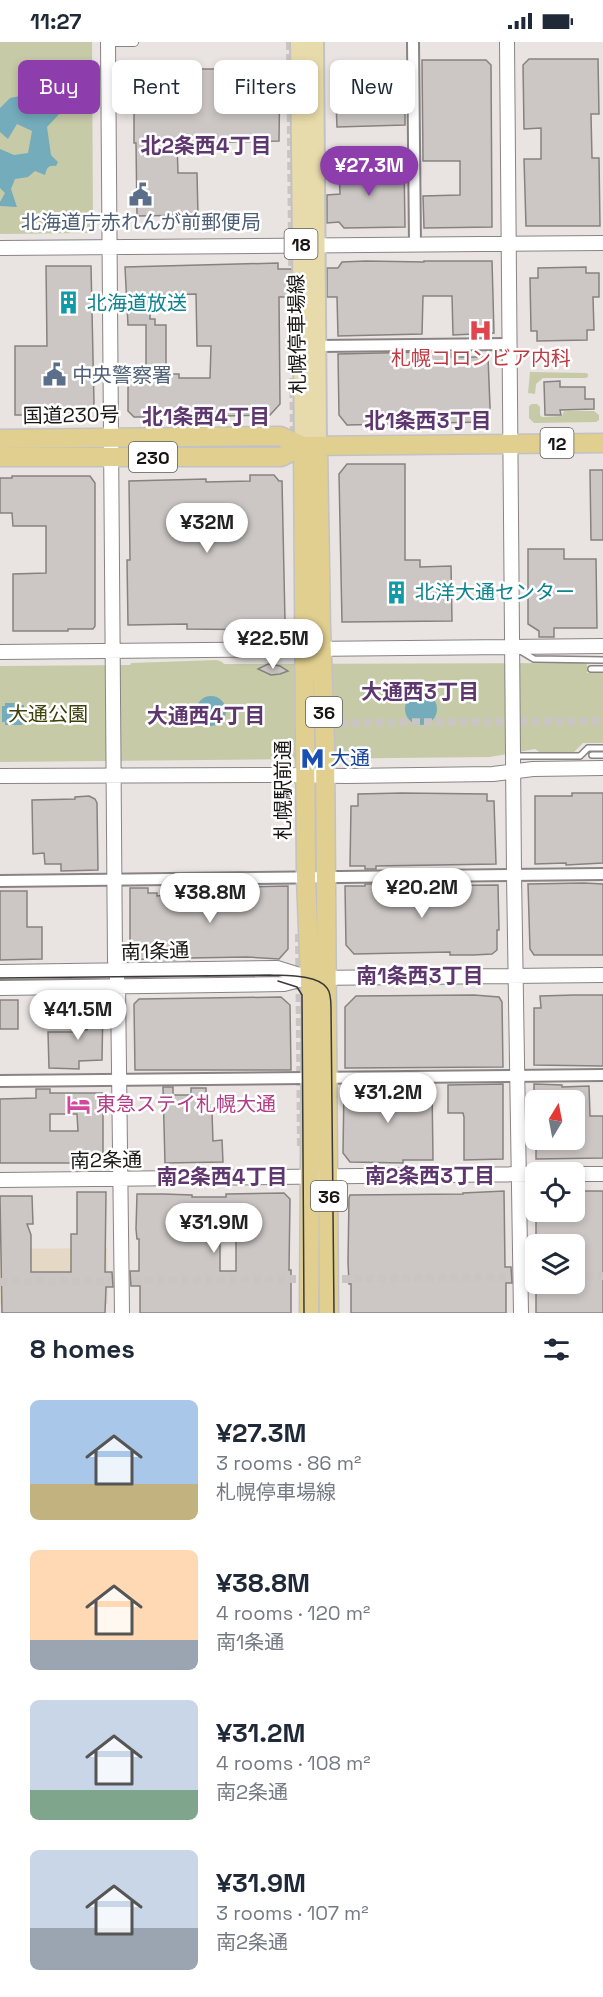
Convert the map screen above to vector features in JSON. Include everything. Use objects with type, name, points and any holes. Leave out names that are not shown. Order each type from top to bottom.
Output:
[{"type":"highway","name":"国道230号","points":[[0,439],[280,436],[311,446]]},
{"type":"highway","name":"12","points":[[311,446],[603,443]]},
{"type":"highway","name":"230","points":[[0,457],[280,457],[311,446]]},
{"type":"highway","name":"札幌駅前通","points":[[311,446],[313,650],[305,775],[306,877],[318,978]]},
{"type":"highway","name":"札幌駅前通","points":[[313,650],[325,776],[326,877],[318,978],[319,1177],[329,1313]]},
{"type":"highway","name":"札幌駅前通","points":[[309,1313],[309,1196],[319,1177]]},
{"type":"main road","name":"札幌停車場線","points":[[299,42],[309,246],[311,446]]},
{"type":"main road","name":"札幌停車場線","points":[[311,446],[318,346],[309,246],[315,42]]},
{"type":"street","points":[[122,1313],[120,1080],[116,972],[108,42],[134,42]]},
{"type":"street","points":[[413,42],[415,244]]},
{"type":"street","points":[[507,42],[514,874],[521,1313]]},
{"type":"street","points":[[0,248],[603,243]]},
{"type":"street","points":[[318,346],[510,344]]},
{"type":"street","points":[[0,652],[603,646]]},
{"type":"street","points":[[0,776],[493,774],[533,769],[603,768]]},
{"type":"street","points":[[0,880],[603,873]]},
{"type":"street","name":"南1条通","points":[[0,972],[277,968],[318,978]]},
{"type":"street","name":"南1条通","points":[[0,988],[284,984],[318,978],[603,975]]},
{"type":"street","points":[[0,1081],[603,1075]]},
{"type":"street","name":"南2条通","points":[[0,1180],[525,1173]]},
{"type":"street","points":[[585,1174],[603,1174]]},
{"type":"lane","points":[[512,646],[534,659],[603,660]]},
{"type":"lane","points":[[591,669],[603,669]]},
{"type":"lane","points":[[513,756],[580,756],[588,748],[603,748]]},
{"type":"lane","points":[[592,755],[603,755]]},
{"type":"shaded area","points":[[107,1248],[108,1304],[0,1305],[0,1249]]},
{"type":"green space","points":[[0,42],[92,42],[92,60],[18,60],[18,114],[92,114],[93,229],[89,233],[0,234]]},
{"type":"green space","points":[[530,372],[586,373],[588,377],[543,378],[536,384],[535,394],[528,393]]},
{"type":"green space","points":[[532,404],[540,407],[542,417],[562,416],[564,411],[594,411],[599,415],[599,420],[596,422],[534,423],[529,418],[529,406]]},
{"type":"green space","name":"大通公園","points":[[217,660],[224,664],[587,663],[587,673],[603,673],[603,743],[583,743],[574,752],[541,753],[535,749],[490,757],[0,762],[0,666],[130,665],[131,663]]},
{"type":"water","points":[[18,96],[18,114],[59,114],[47,127],[51,155],[58,162],[56,166],[51,166],[46,170],[45,175],[35,171],[28,177],[15,179],[11,189],[17,207],[0,206],[5,193],[0,188],[0,149],[14,155],[28,153],[32,131],[17,124],[8,139],[0,132],[0,108],[10,98]]},
{"type":"water","points":[[421,693],[433,697],[437,709],[433,721],[421,725],[409,721],[405,709],[409,697]]},
{"type":"water","points":[[211,696],[222,700],[226,711],[222,722],[211,726],[200,722],[196,711],[200,700]]},
{"type":"water","points":[[5,703],[24,705],[22,725],[5,725],[5,722],[2,722],[2,706],[5,706]]},
{"type":"building","points":[[529,59],[598,59],[599,114],[591,114],[592,158],[599,158],[600,226],[526,226],[524,159],[541,159],[541,128],[524,129],[523,65]]},
{"type":"building","points":[[422,60],[486,60],[491,65],[492,227],[424,228],[423,196],[460,195],[460,161],[423,161]]},
{"type":"building","points":[[202,69],[214,69],[214,114],[279,114],[279,141],[177,143],[178,173],[197,173],[198,215],[137,216],[136,143],[134,143],[134,114],[202,114]]},
{"type":"building","points":[[336,114],[405,114],[405,125],[337,127]]},
{"type":"building","points":[[404,164],[405,227],[344,228],[339,222],[327,223],[327,195],[340,194],[339,165]]},
{"type":"building","points":[[492,261],[494,333],[453,335],[452,296],[423,296],[422,334],[338,336],[337,297],[327,297],[327,268],[338,268],[342,262]]},
{"type":"building","points":[[278,263],[278,269],[291,269],[291,297],[279,297],[280,404],[270,415],[226,416],[226,412],[205,412],[205,417],[134,417],[128,411],[128,370],[146,370],[146,325],[128,325],[125,267]],"holes":[[[196,294],[197,346],[211,346],[210,378],[179,378],[179,374],[169,374],[169,370],[166,370],[166,325],[155,325],[155,319],[150,319],[150,295]]]},
{"type":"building","points":[[46,266],[91,266],[94,403],[92,410],[83,415],[15,415],[15,346],[47,346]]},
{"type":"building","points":[[586,267],[586,273],[599,273],[599,297],[593,297],[594,330],[587,330],[587,340],[537,341],[537,331],[531,331],[530,278],[538,278],[538,268]]},
{"type":"building","points":[[451,353],[451,357],[488,357],[490,407],[487,420],[482,422],[347,425],[339,415],[338,354]]},
{"type":"building","points":[[560,381],[560,387],[585,387],[585,399],[594,399],[594,409],[560,410],[561,415],[545,415],[544,382]]},
{"type":"building","name":"北洋大通センター","points":[[347,464],[405,464],[405,560],[420,560],[420,567],[451,566],[452,621],[342,622],[339,474]]},
{"type":"building","points":[[590,470],[603,470],[603,540],[591,540]]},
{"type":"building","points":[[250,475],[274,475],[282,481],[285,621],[276,630],[187,629],[187,624],[128,625],[129,481],[206,479],[206,482],[250,481]]},
{"type":"building","points":[[12,476],[90,476],[95,483],[95,626],[93,629],[13,631],[13,574],[46,573],[46,526],[13,526],[12,513],[0,513],[0,478],[12,478]]},
{"type":"building","points":[[528,549],[564,549],[564,559],[596,559],[597,628],[554,628],[554,637],[539,637],[539,631],[528,624]]},
{"type":"building","points":[[268,664],[280,666],[288,671],[271,675],[258,669]]},
{"type":"building","points":[[572,793],[603,793],[603,863],[535,864],[535,796],[572,796]]},
{"type":"building","points":[[358,794],[487,794],[487,801],[494,801],[496,864],[376,866],[376,869],[350,866],[351,806],[358,806]]},
{"type":"building","points":[[89,796],[97,803],[98,870],[61,871],[61,864],[45,864],[44,853],[33,854],[32,800],[75,799],[75,797]]},
{"type":"building","points":[[365,884],[376,884],[376,886],[498,885],[497,950],[492,954],[473,955],[450,955],[450,952],[354,954],[346,945],[345,886],[365,886]]},
{"type":"building","points":[[528,884],[603,884],[603,955],[534,955],[530,949]]},
{"type":"building","points":[[288,886],[288,949],[279,959],[247,957],[189,958],[189,960],[135,959],[130,953],[130,888],[148,888],[148,893],[157,893],[157,896],[190,897],[190,888]]},
{"type":"building","points":[[0,891],[27,891],[27,927],[42,927],[42,959],[0,960]]},
{"type":"building","points":[[474,995],[499,997],[502,1002],[503,1067],[345,1068],[345,1007],[356,996]]},
{"type":"building","points":[[603,995],[603,1066],[534,1065],[534,1008],[541,1008],[540,996]]},
{"type":"building","points":[[281,997],[290,1005],[291,1070],[135,1070],[134,1004],[139,999]]},
{"type":"building","points":[[87,999],[97,999],[103,1004],[102,1060],[79,1061],[79,1069],[49,1068],[48,1032],[87,1030]]},
{"type":"building","points":[[0,1000],[18,1000],[18,1029],[0,1029]]},
{"type":"building","points":[[503,1084],[503,1159],[464,1160],[464,1117],[463,1113],[448,1113],[448,1085]]},
{"type":"building","points":[[534,1084],[562,1085],[562,1087],[589,1086],[590,1116],[603,1116],[603,1158],[536,1159],[536,1150],[585,1150],[585,1090],[534,1090]]},
{"type":"building","points":[[344,1085],[432,1086],[433,1160],[403,1160],[403,1163],[350,1162],[343,1153]]},
{"type":"building","points":[[163,1087],[173,1087],[173,1095],[191,1095],[191,1088],[206,1088],[206,1105],[210,1105],[212,1113],[213,1141],[222,1140],[223,1162],[165,1163]]},
{"type":"building","points":[[36,1089],[50,1089],[50,1093],[103,1093],[103,1163],[0,1163],[0,1099],[36,1098]],"holes":[[[50,1114],[77,1114],[78,1131],[50,1131]]]},
{"type":"building","points":[[504,1191],[505,1267],[511,1267],[512,1283],[506,1283],[506,1313],[351,1313],[348,1262],[350,1195],[463,1194]]},
{"type":"building","points":[[585,1191],[603,1191],[603,1313],[536,1313],[536,1294],[585,1294],[585,1234],[536,1234],[536,1222],[585,1222]]},
{"type":"building","points":[[77,1192],[106,1192],[105,1272],[112,1272],[113,1287],[106,1287],[105,1313],[2,1313],[0,1196],[32,1196],[33,1224],[27,1224],[31,1235],[31,1272],[71,1272],[71,1234],[77,1234]]},
{"type":"building","points":[[284,1193],[290,1199],[291,1313],[140,1313],[140,1286],[131,1286],[130,1271],[139,1271],[139,1239],[137,1239],[136,1229],[137,1194],[226,1197],[226,1194]],"holes":[[[220,1225],[236,1225],[236,1271],[220,1271]]]},
{"type":"tunnel","points":[[290,42],[294,442]]},
{"type":"tunnel","points":[[304,723],[603,721]]},
{"type":"tunnel","points":[[299,934],[301,1147]]},
{"type":"tunnel","points":[[585,1277],[603,1276]]},
{"type":"tunnel","points":[[342,1279],[510,1277]]},
{"type":"tunnel","points":[[133,1280],[296,1279]]},
{"type":"tunnel","points":[[0,1282],[110,1281]]},
{"type":"tram line","points":[[0,978],[270,975],[309,978],[322,983],[327,988],[331,1003],[334,1313]]},
{"type":"tram line","points":[[278,981],[297,987],[302,995],[304,1313]]},
{"type":"place","name":"北海道庁赤れんが前郵便局","points":[[141,194]]},
{"type":"place","name":"北海道放送","points":[[69,303]]},
{"type":"place","name":"札幌コロンビア内科","points":[[481,331]]},
{"type":"place","name":"中央警察署","points":[[54,375]]},
{"type":"place","name":"北洋大通センター","points":[[397,592]]},
{"type":"place","name":"大通","points":[[312,758]]},
{"type":"place","name":"東急ステイ札幌大通","points":[[78,1104]]},
{"type":"district","name":"北2条西4丁目","points":[[206,145]]},
{"type":"district","name":"北1条西4丁目","points":[[206,416]]},
{"type":"district","name":"北1条西3丁目","points":[[428,420]]},
{"type":"district","name":"大通西3丁目","points":[[420,691]]},
{"type":"district","name":"大通西4丁目","points":[[206,715]]},
{"type":"district","name":"南1条西3丁目","points":[[420,975]]},
{"type":"district","name":"南2条西3丁目","points":[[430,1175]]},
{"type":"district","name":"南2条西4丁目","points":[[222,1176]]}]
